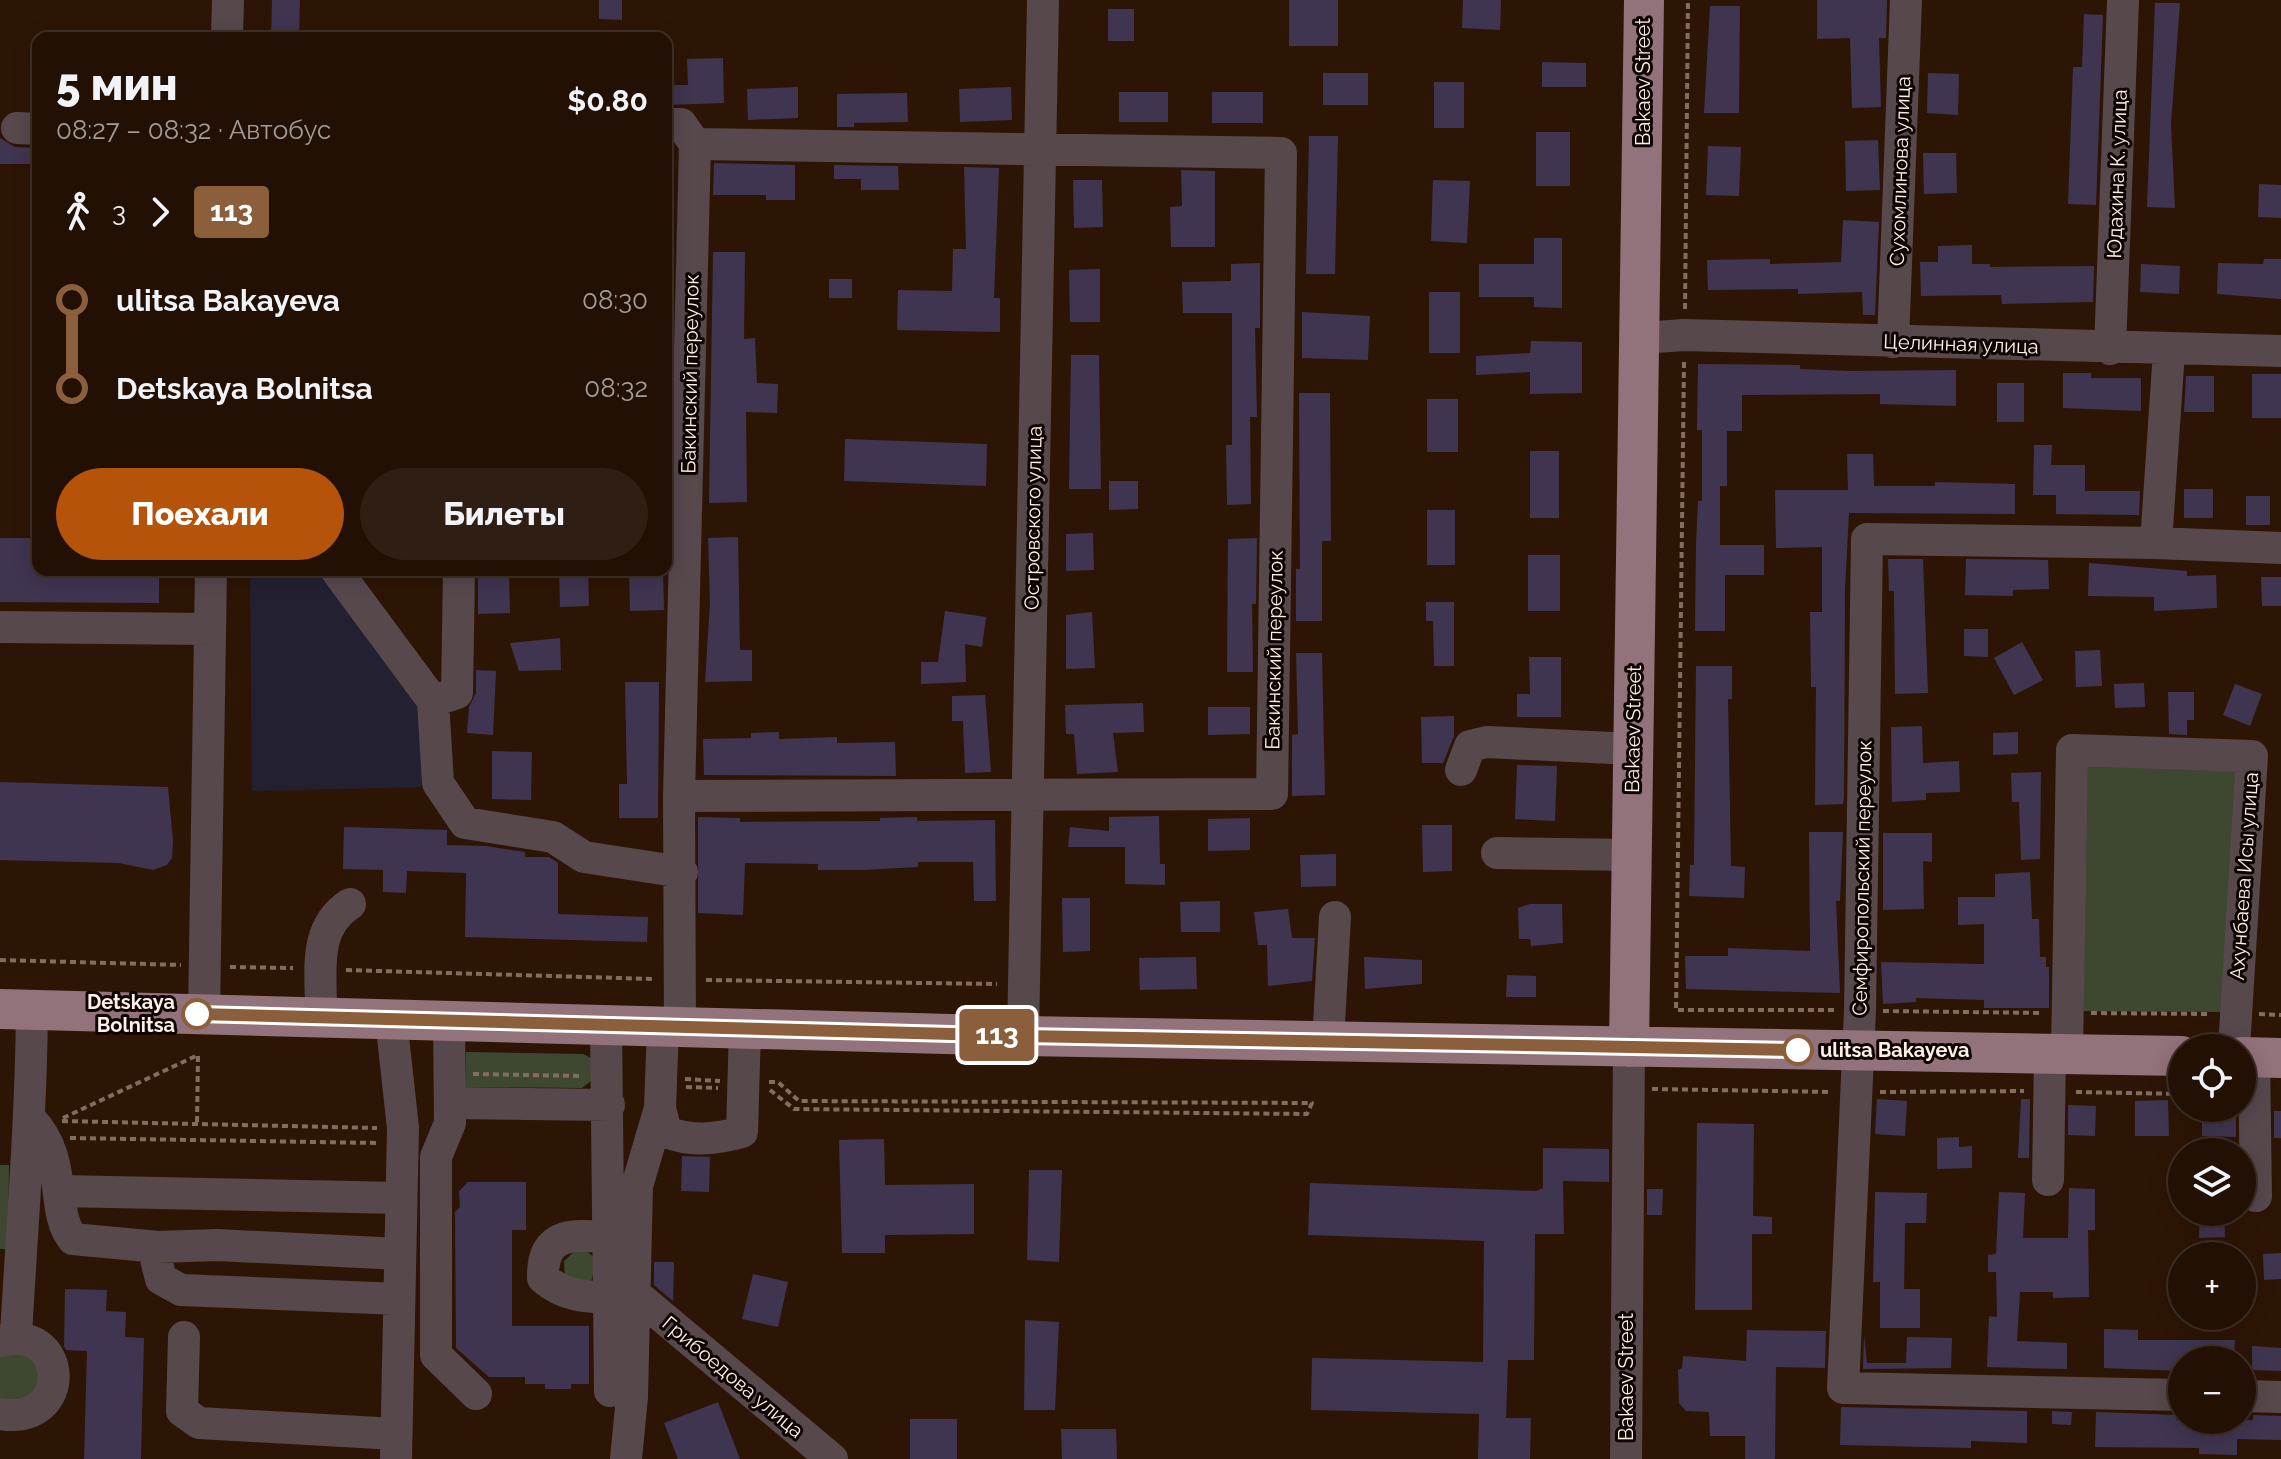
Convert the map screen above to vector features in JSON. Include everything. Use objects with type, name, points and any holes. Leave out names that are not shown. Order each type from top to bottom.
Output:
[{"type":"main road","name":"Bakaev Street","points":[[1629,1047],[1644,0]]},
{"type":"main road","points":[[16,1010],[1023,1036],[1858,1051],[2055,1066],[2168,1057]]},
{"type":"street","points":[[227,32],[228,0]]},
{"type":"street","name":"Островского улица","points":[[1023,1036],[1043,0]]},
{"type":"street","name":"Сухомлинова улица","points":[[1893,342],[1906,0]]},
{"type":"street","name":"Юдахина К. улица","points":[[2110,349],[2123,0]]},
{"type":"street","points":[[672,124],[681,124],[695,144],[1041,149]]},
{"type":"street","name":"Бакинский переулок","points":[[623,1296],[637,1186],[661,1093],[681,980],[679,796],[695,144]]},
{"type":"street","name":"Бакинский переулок","points":[[679,796],[1272,794],[1281,153],[1041,149]]},
{"type":"street","name":"Целинная улица","points":[[1641,338],[1684,335],[2169,351],[2281,351]]},
{"type":"street","points":[[2156,543],[2169,351]]},
{"type":"street","name":"Семфиропольский переулок","points":[[2168,1395],[1843,1388],[1860,1011],[1867,539],[2281,548]]},
{"type":"street","points":[[204,1014],[211,576]]},
{"type":"street","points":[[340,576],[433,701],[438,783],[465,823],[553,837],[584,857],[682,872]]},
{"type":"street","points":[[433,701],[457,693],[459,576]]},
{"type":"street","points":[[0,627],[210,629]]},
{"type":"street","points":[[1461,770],[1470,746],[1487,742],[1633,749]]},
{"type":"street","name":"Ахунбаева Исы улица","points":[[2048,1180],[2055,1066],[2067,1013],[2072,750],[2252,756],[2234,1014],[2243,1034]]},
{"type":"street","points":[[1497,853],[1631,855]]},
{"type":"street","points":[[321,1017],[323,933],[334,914],[350,904]]},
{"type":"street","points":[[1328,1042],[1335,917]]},
{"type":"street","points":[[0,1414],[24,1416],[37,1410],[48,1400],[54,1371],[49,1354],[26,1338],[8,1339],[31,1120],[16,1010]]},
{"type":"street","points":[[184,1337],[182,1411],[187,1417],[199,1423],[396,1446],[403,1128],[391,1019]]},
{"type":"street","points":[[449,1021],[450,1123],[436,1157],[436,1355],[476,1394]]},
{"type":"street","points":[[606,1025],[611,1237],[623,1296],[626,1459]]},
{"type":"street","points":[[661,1093],[666,1132],[682,1138],[717,1139],[742,1132],[745,1029]]},
{"type":"street","name":"Bakaev Street","points":[[1626,1459],[1629,1047]]},
{"type":"street","points":[[450,1088],[608,1091]]},
{"type":"street","points":[[31,1120],[46,1135],[61,1191],[64,1219],[73,1239],[158,1247],[217,1245],[400,1254]]},
{"type":"street","points":[[61,1191],[401,1198]]},
{"type":"street","points":[[217,1194],[217,1245]]},
{"type":"street","points":[[611,1237],[562,1238],[549,1245],[543,1257],[543,1278],[557,1290],[583,1297],[623,1296]]},
{"type":"street","points":[[158,1247],[156,1259],[161,1279],[181,1290],[399,1299]]},
{"type":"street","points":[[610,1391],[623,1296]]},
{"type":"street","name":"Грибоедова улица","points":[[623,1296],[832,1459]]},
{"type":"street","points":[[2256,1396],[2281,1397]]},
{"type":"path","points":[[1688,0],[1676,1010],[2281,1015]]},
{"type":"path","points":[[0,960],[681,980],[1023,985]]},
{"type":"path","points":[[197,1124],[198,1055],[57,1121],[166,1123],[197,1124],[403,1128]]},
{"type":"path","points":[[1628,1090],[1857,1092],[2055,1066],[2168,1091]]},
{"type":"path","points":[[661,1093],[744,1082],[778,1082],[799,1101],[1312,1103]]},
{"type":"path","points":[[450,1088],[608,1091]]},
{"type":"shaded area","points":[[250,576],[321,576],[421,707],[425,736],[421,787],[252,791]]},
{"type":"green space","points":[[2079,755],[2247,760],[2224,1012],[2072,1011]]},
{"type":"green space","points":[[466,1052],[583,1054],[591,1058],[591,1081],[582,1088],[465,1087]]},
{"type":"green space","points":[[0,1165],[9,1165],[8,1249],[0,1249]]},
{"type":"green space","points":[[576,1250],[588,1252],[596,1260],[591,1282],[565,1278],[564,1261]]},
{"type":"green space","points":[[13,1348],[42,1365],[38,1395],[0,1402],[0,1352]]},
{"type":"building","points":[[272,0],[300,0],[299,32],[271,32]]},
{"type":"building","points":[[599,0],[622,0],[622,20],[599,19]]},
{"type":"building","points":[[1289,0],[1338,0],[1338,46],[1289,46]]},
{"type":"building","points":[[1463,0],[1501,0],[1500,30],[1462,28]]},
{"type":"building","points":[[1817,0],[1887,0],[1886,38],[1879,38],[1881,107],[1852,108],[1850,38],[1817,39]]},
{"type":"building","points":[[2155,3],[2180,3],[2171,124],[2175,208],[2147,207]]},
{"type":"building","points":[[1710,6],[1740,6],[1739,113],[1704,113]]},
{"type":"building","points":[[1108,9],[1134,9],[1134,41],[1108,41]]},
{"type":"building","points":[[2084,14],[2103,15],[2096,205],[2068,204],[2073,67],[2082,67]]},
{"type":"building","points":[[723,58],[724,103],[672,105],[672,85],[688,85],[687,59]]},
{"type":"building","points":[[1542,62],[1586,63],[1586,87],[1542,87]]},
{"type":"building","points":[[1323,73],[1368,73],[1368,105],[1323,105]]},
{"type":"building","points":[[1928,73],[1959,74],[1958,115],[1927,113]]},
{"type":"building","points":[[1434,82],[1464,82],[1464,128],[1434,128]]},
{"type":"building","points":[[798,87],[798,118],[748,120],[747,89]]},
{"type":"building","points":[[1011,87],[1012,120],[960,122],[959,89]]},
{"type":"building","points":[[1119,92],[1168,92],[1168,122],[1119,122]]},
{"type":"building","points":[[1212,92],[1263,92],[1263,123],[1212,123]]},
{"type":"building","points":[[907,93],[908,122],[854,123],[854,127],[837,127],[837,94]]},
{"type":"building","points":[[1536,132],[1570,132],[1570,186],[1536,186]]},
{"type":"building","points":[[1309,136],[1338,136],[1335,274],[1306,274]]},
{"type":"building","points":[[0,138],[15,147],[32,148],[32,164],[0,164]]},
{"type":"building","points":[[1878,140],[1880,190],[1846,191],[1845,141]]},
{"type":"building","points":[[1708,146],[1741,147],[1739,196],[1706,195]]},
{"type":"building","points":[[1923,153],[1956,153],[1957,193],[1924,194]]},
{"type":"building","points":[[714,163],[795,165],[795,200],[766,200],[766,195],[713,195]]},
{"type":"building","points":[[834,165],[898,166],[899,190],[861,190],[861,179],[834,179]]},
{"type":"building","points":[[964,167],[999,168],[994,298],[1000,298],[1000,332],[897,330],[898,290],[952,291],[953,249],[966,249]]},
{"type":"building","points":[[1181,170],[1215,171],[1215,247],[1171,247],[1170,207],[1182,206]]},
{"type":"building","points":[[1073,180],[1102,180],[1103,227],[1074,228]]},
{"type":"building","points":[[1433,180],[1470,181],[1467,243],[1431,241]]},
{"type":"building","points":[[2259,184],[2281,185],[2281,218],[2258,217]]},
{"type":"building","points":[[1843,220],[1879,222],[1875,315],[1863,315],[1862,292],[1798,294],[1798,289],[1708,290],[1707,260],[1770,259],[1770,264],[1841,262]]},
{"type":"building","points":[[1534,238],[1562,238],[1562,308],[1534,307],[1534,297],[1479,297],[1479,264],[1534,264]]},
{"type":"building","points":[[1972,245],[1972,264],[1990,264],[1990,267],[2094,266],[2093,302],[2002,304],[2001,295],[1921,296],[1920,262],[1938,262],[1938,246]]},
{"type":"building","points":[[713,252],[745,252],[744,339],[755,338],[757,383],[778,384],[777,413],[746,412],[747,502],[709,503]]},
{"type":"building","points":[[2264,259],[2281,259],[2281,299],[2217,294],[2218,263],[2263,264]]},
{"type":"building","points":[[1260,263],[1260,328],[1255,328],[1257,417],[1250,417],[1251,504],[1227,505],[1226,445],[1232,445],[1232,313],[1183,313],[1182,282],[1231,281],[1231,264]]},
{"type":"building","points":[[2141,264],[2180,266],[2179,294],[2140,292]]},
{"type":"building","points":[[1100,269],[1100,322],[1070,322],[1069,270]]},
{"type":"building","points":[[829,279],[852,279],[852,298],[829,298]]},
{"type":"building","points":[[1429,292],[1460,292],[1460,353],[1429,353]]},
{"type":"building","points":[[1302,312],[1370,316],[1368,360],[1302,358]]},
{"type":"building","points":[[1531,341],[1582,342],[1582,393],[1530,394],[1530,372],[1476,375],[1476,356],[1530,353]]},
{"type":"building","points":[[1071,355],[1099,355],[1101,489],[1069,489]]},
{"type":"building","points":[[1698,364],[1800,365],[1800,369],[1850,371],[1956,370],[1956,406],[1880,404],[1880,394],[1742,395],[1742,431],[1727,431],[1727,486],[1720,486],[1720,545],[1764,545],[1764,575],[1725,575],[1725,631],[1695,631],[1698,501],[1702,501],[1702,430],[1697,430]]},
{"type":"building","points":[[2063,373],[2091,373],[2091,378],[2141,378],[2141,411],[2063,408]]},
{"type":"building","points":[[2252,374],[2281,374],[2281,418],[2252,418]]},
{"type":"building","points":[[2186,376],[2214,376],[2214,412],[2184,412]]},
{"type":"building","points":[[1997,383],[2024,383],[2024,422],[1997,422]]},
{"type":"building","points":[[1299,393],[1330,393],[1331,541],[1322,541],[1322,621],[1296,621],[1296,569],[1300,569]]},
{"type":"building","points":[[1427,399],[1458,399],[1458,452],[1427,452]]},
{"type":"building","points":[[845,439],[987,444],[986,486],[844,481]]},
{"type":"building","points":[[2034,445],[2052,445],[2051,465],[2085,465],[2085,491],[2140,491],[2139,515],[2056,514],[2056,495],[2033,495]]},
{"type":"building","points":[[1530,451],[1559,451],[1559,518],[1530,518]]},
{"type":"building","points":[[1847,454],[1873,454],[1874,486],[1935,486],[1935,482],[2015,484],[2015,514],[1849,513],[1845,589],[1844,798],[1843,804],[1815,805],[1816,687],[1811,687],[1810,612],[1822,612],[1822,547],[1776,548],[1775,490],[1848,490]]},
{"type":"building","points":[[1109,481],[1138,481],[1138,509],[1109,510]]},
{"type":"building","points":[[2184,489],[2213,489],[2213,518],[2184,518]]},
{"type":"building","points":[[2246,496],[2270,496],[2270,525],[2246,525]]},
{"type":"building","points":[[1427,510],[1455,510],[1455,565],[1427,565]]},
{"type":"building","points":[[1093,533],[1094,570],[1066,571],[1066,534]]},
{"type":"building","points":[[738,537],[740,650],[752,650],[752,681],[705,682],[710,603],[708,538]]},
{"type":"building","points":[[0,538],[32,538],[32,576],[159,576],[159,603],[0,602]]},
{"type":"building","points":[[1257,538],[1256,604],[1252,604],[1253,672],[1227,672],[1228,539]]},
{"type":"building","points":[[1528,555],[1560,555],[1560,611],[1528,611]]},
{"type":"building","points":[[1888,559],[1923,559],[1928,693],[1895,694],[1894,591],[1889,591]]},
{"type":"building","points":[[1966,559],[2048,560],[2049,589],[2013,590],[2013,596],[1965,595]]},
{"type":"building","points":[[2089,563],[2187,571],[2187,576],[2216,575],[2217,608],[2154,611],[2154,597],[2088,596]]},
{"type":"building","points":[[478,576],[509,576],[510,613],[478,614]]},
{"type":"building","points":[[559,576],[588,576],[589,606],[560,607]]},
{"type":"building","points":[[629,576],[663,576],[664,610],[630,611]]},
{"type":"building","points":[[2261,577],[2281,577],[2281,606],[2262,606]]},
{"type":"building","points":[[1426,602],[1454,602],[1454,666],[1434,666],[1433,621],[1426,621]]},
{"type":"building","points":[[945,611],[986,617],[982,647],[965,644],[966,682],[921,684],[921,662],[938,662]]},
{"type":"building","points":[[1092,612],[1095,668],[1066,669],[1066,615]]},
{"type":"building","points":[[1964,629],[1988,629],[1988,657],[1964,656]]},
{"type":"building","points":[[560,638],[561,670],[519,671],[510,643]]},
{"type":"building","points":[[2022,642],[2043,680],[2014,695],[1994,658]]},
{"type":"building","points":[[2100,650],[2102,686],[2076,687],[2075,651]]},
{"type":"building","points":[[1296,653],[1322,653],[1325,795],[1292,796],[1292,735],[1298,734]]},
{"type":"building","points":[[1529,657],[1561,657],[1561,717],[1517,717],[1517,694],[1530,694]]},
{"type":"building","points":[[1696,666],[1732,666],[1732,699],[1728,699],[1731,866],[1745,867],[1744,898],[1689,896],[1690,865],[1694,865]]},
{"type":"building","points":[[476,670],[496,671],[493,735],[467,733],[469,707],[476,693]]},
{"type":"building","points":[[625,682],[659,682],[658,818],[619,818],[619,784],[627,784]]},
{"type":"building","points":[[2144,683],[2145,707],[2115,708],[2114,684]]},
{"type":"building","points":[[2235,684],[2262,694],[2250,726],[2223,715]]},
{"type":"building","points":[[2168,692],[2194,692],[2194,720],[2187,720],[2187,735],[2169,734]]},
{"type":"building","points":[[985,695],[991,772],[965,773],[963,721],[952,721],[952,696]]},
{"type":"building","points":[[1143,703],[1144,732],[1113,733],[1118,772],[1077,774],[1074,734],[1066,734],[1065,705]]},
{"type":"building","points":[[1208,707],[1250,707],[1250,734],[1208,735]]},
{"type":"building","points":[[1454,716],[1454,736],[1443,763],[1422,763],[1421,717]]},
{"type":"building","points":[[1922,726],[1923,763],[1959,761],[1960,792],[1926,793],[1926,800],[1892,802],[1891,727]]},
{"type":"building","points":[[779,732],[779,739],[837,737],[837,743],[895,742],[896,776],[704,775],[703,739],[751,738],[751,733]]},
{"type":"building","points":[[2018,732],[2018,754],[1993,755],[1993,733]]},
{"type":"building","points":[[492,751],[532,752],[531,800],[492,799]]},
{"type":"building","points":[[1517,765],[1557,766],[1555,821],[1515,819]]},
{"type":"building","points":[[2041,772],[2040,859],[2021,860],[2019,802],[2012,802],[2011,773]]},
{"type":"building","points":[[0,782],[168,787],[172,858],[167,865],[153,870],[119,863],[0,860]]},
{"type":"building","points":[[1159,816],[1160,864],[1165,864],[1165,885],[1125,884],[1125,847],[1068,847],[1070,827],[1109,831],[1109,817]]},
{"type":"building","points":[[698,817],[740,818],[740,822],[880,821],[880,818],[917,817],[917,821],[995,820],[996,901],[974,901],[973,862],[918,862],[918,867],[863,870],[818,870],[818,864],[745,863],[743,915],[698,913]]},
{"type":"building","points":[[1250,818],[1250,850],[1208,851],[1208,819]]},
{"type":"building","points":[[1422,825],[1452,825],[1452,871],[1423,872]]},
{"type":"building","points":[[344,827],[447,830],[447,845],[486,846],[525,852],[525,857],[549,857],[558,863],[558,914],[648,917],[647,942],[465,937],[466,873],[407,871],[406,893],[383,892],[383,870],[343,869]]},
{"type":"building","points":[[1809,832],[1843,832],[1840,901],[1836,901],[1840,993],[1686,989],[1685,956],[1728,956],[1728,948],[1810,951]]},
{"type":"building","points":[[1883,833],[1932,833],[1932,862],[1923,861],[1924,909],[1883,910]]},
{"type":"building","points":[[1336,854],[1336,886],[1301,887],[1300,855]]},
{"type":"building","points":[[2030,872],[2032,919],[2039,919],[2040,957],[2046,957],[2046,967],[2049,967],[2049,1008],[1984,1008],[1984,1000],[1916,998],[1916,1002],[1883,1004],[1881,962],[1984,964],[1984,924],[1958,925],[1958,897],[1995,897],[1995,874]]},
{"type":"building","points":[[1062,898],[1090,898],[1090,951],[1063,952]]},
{"type":"building","points":[[1220,901],[1220,932],[1181,932],[1180,902]]},
{"type":"building","points":[[1530,904],[1562,904],[1563,943],[1531,946],[1530,939],[1519,939],[1518,908]]},
{"type":"building","points":[[1288,909],[1292,938],[1315,938],[1312,981],[1268,986],[1267,945],[1258,945],[1254,912]]},
{"type":"building","points":[[1196,957],[1197,989],[1140,990],[1139,958]]},
{"type":"building","points":[[1364,957],[1422,960],[1422,984],[1365,989]]},
{"type":"building","points":[[1507,975],[1536,976],[1536,997],[1506,997]]},
{"type":"building","points":[[1877,1099],[1907,1101],[1905,1136],[1875,1134]]},
{"type":"building","points":[[2021,1099],[2030,1099],[2029,1158],[2018,1158]]},
{"type":"building","points":[[2168,1100],[2169,1136],[2135,1136],[2135,1101]]},
{"type":"building","points":[[2068,1105],[2096,1106],[2095,1136],[2068,1135]]},
{"type":"building","points":[[2274,1111],[2281,1111],[2281,1138],[2274,1138]]},
{"type":"building","points":[[2202,1122],[2236,1122],[2236,1137],[2202,1136]]},
{"type":"building","points":[[1697,1123],[1754,1124],[1753,1216],[1772,1217],[1772,1234],[1752,1234],[1752,1310],[1695,1310]]},
{"type":"building","points":[[1959,1137],[1959,1147],[1972,1146],[1972,1168],[1937,1169],[1937,1138]]},
{"type":"building","points":[[884,1139],[885,1185],[974,1184],[974,1234],[885,1235],[885,1253],[842,1253],[839,1140]]},
{"type":"building","points":[[1543,1148],[1609,1149],[1609,1182],[1563,1181],[1564,1234],[1535,1234],[1534,1360],[1508,1360],[1506,1418],[1531,1418],[1530,1459],[1478,1459],[1479,1414],[1311,1410],[1312,1358],[1483,1362],[1484,1241],[1308,1235],[1310,1183],[1536,1191],[1543,1188]]},
{"type":"building","points":[[682,1156],[710,1157],[709,1192],[681,1191]]},
{"type":"building","points":[[1029,1170],[1062,1170],[1059,1262],[1027,1260]]},
{"type":"building","points":[[468,1182],[526,1182],[526,1230],[512,1230],[512,1326],[589,1326],[589,1384],[571,1384],[571,1389],[545,1389],[545,1384],[525,1384],[525,1377],[489,1377],[456,1348],[455,1212],[460,1207],[459,1191]]},
{"type":"building","points":[[2069,1188],[2095,1189],[2095,1230],[2088,1230],[2089,1297],[2053,1298],[2053,1292],[2020,1292],[2017,1341],[2067,1343],[2067,1369],[1987,1367],[1989,1316],[1997,1317],[1996,1272],[1988,1272],[1988,1255],[1996,1254],[1999,1192],[2025,1193],[2023,1238],[2068,1238]]},
{"type":"building","points":[[1647,1189],[1663,1189],[1662,1215],[1647,1215]]},
{"type":"building","points":[[1875,1192],[1927,1193],[1926,1223],[1905,1223],[1904,1289],[1920,1289],[1920,1328],[1880,1328],[1880,1282],[1873,1282]]},
{"type":"building","points":[[2199,1226],[2225,1226],[2225,1237],[2199,1238]]},
{"type":"building","points":[[2281,1253],[2281,1279],[2264,1280],[2263,1254]]},
{"type":"building","points":[[654,1262],[674,1262],[673,1301],[654,1285]]},
{"type":"building","points":[[753,1274],[788,1282],[778,1327],[742,1319]]},
{"type":"building","points":[[65,1289],[107,1290],[106,1311],[126,1312],[125,1337],[144,1338],[141,1459],[84,1459],[87,1351],[66,1350],[64,1346]]},
{"type":"building","points":[[1025,1320],[1059,1322],[1055,1410],[1024,1410]]},
{"type":"building","points":[[2104,1329],[2138,1330],[2138,1340],[2235,1340],[2235,1346],[2168,1346],[2168,1370],[2104,1368]]},
{"type":"building","points":[[1747,1330],[1826,1331],[1825,1368],[1776,1367],[1775,1459],[1745,1459],[1745,1436],[1710,1436],[1709,1412],[1686,1411],[1679,1403],[1678,1370],[1682,1368],[1683,1356],[1746,1361]]},
{"type":"building","points":[[1864,1335],[1867,1363],[1906,1363],[1907,1337],[1952,1338],[1951,1368],[1863,1369]]},
{"type":"building","points":[[2256,1346],[2281,1348],[2281,1371],[2256,1370]]},
{"type":"building","points":[[718,1402],[740,1459],[678,1459],[664,1423]]},
{"type":"building","points":[[1841,1407],[2027,1411],[2027,1443],[1971,1441],[1971,1448],[1840,1445]]},
{"type":"building","points":[[2052,1411],[2072,1412],[2071,1425],[2052,1424]]},
{"type":"building","points":[[2096,1412],[2168,1415],[2168,1434],[2256,1434],[2256,1415],[2281,1416],[2281,1440],[2237,1439],[2237,1455],[2199,1454],[2199,1448],[2095,1447]]},
{"type":"building","points":[[910,1419],[957,1419],[957,1459],[910,1459]]},
{"type":"building","points":[[1061,1429],[1116,1429],[1117,1459],[1062,1459]]},
{"type":"bus line","name":"113","points":[[197,1014],[1023,1036],[1798,1050]]},
{"type":"place","name":"Detskaya Bolnitsa","points":[[197,1014]]},
{"type":"place","name":"ulitsa Bakayeva","points":[[1798,1050]]}]
